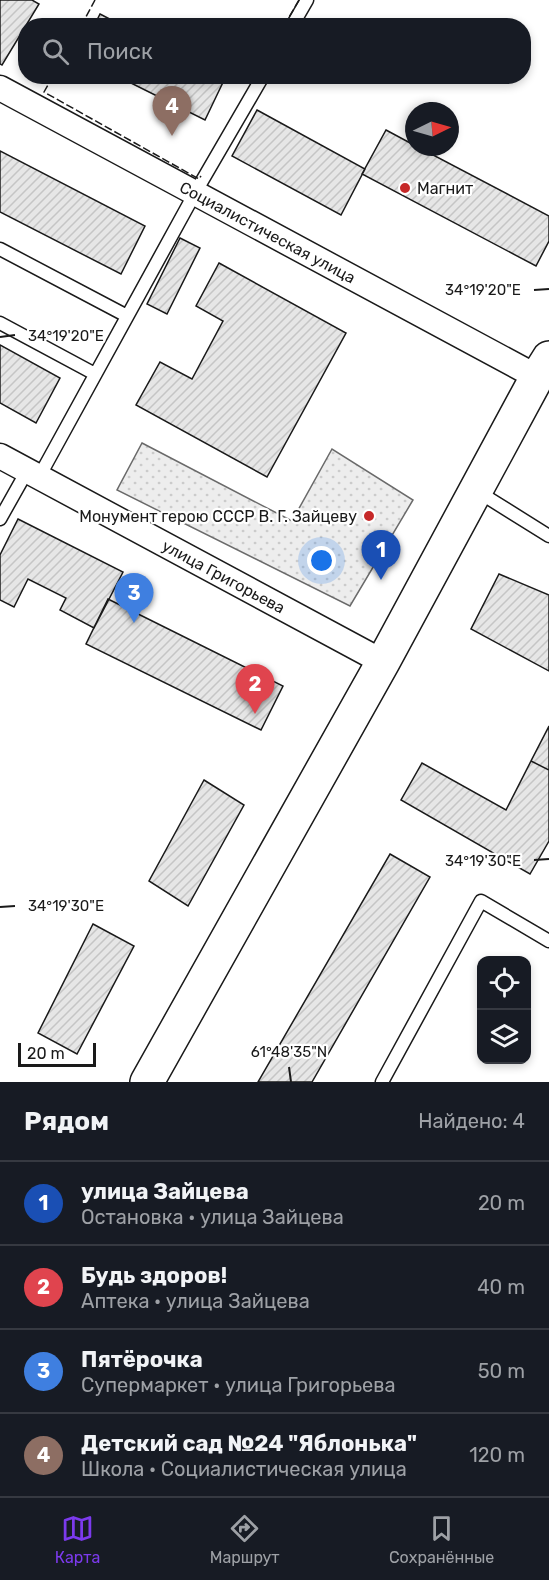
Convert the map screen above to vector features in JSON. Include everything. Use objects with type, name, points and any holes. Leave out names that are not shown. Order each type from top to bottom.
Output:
[{"type":"main road","points":[[147,1082],[383,662],[543,368]]},
{"type":"street","name":"Социалистическая улица","points":[[0,88],[195,193],[543,368]]},
{"type":"street","name":"улица Григорьева","points":[[0,456],[383,662]]},
{"type":"lane","points":[[297,18],[307,0]]},
{"type":"lane","points":[[0,519],[33,474],[95,374],[257,84]]},
{"type":"lane","points":[[0,249],[128,315]]},
{"type":"lane","points":[[0,323],[95,374]]},
{"type":"lane","points":[[476,490],[549,536]]},
{"type":"lane","points":[[382,1082],[481,901],[549,941]]},
{"type":"shaded area","points":[[142,443],[292,521],[332,449],[413,500],[350,606],[117,490]]},
{"type":"building","points":[[0,0],[32,0],[39,4],[31,18],[18,18],[18,39],[2,65],[0,64]]},
{"type":"building","points":[[133,84],[222,84],[205,120]]},
{"type":"building","points":[[257,110],[365,169],[341,215],[232,156]]},
{"type":"building","points":[[386,130],[405,140],[405,156],[435,156],[549,216],[549,241],[536,266],[362,174]]},
{"type":"building","points":[[0,151],[145,226],[121,274],[0,212]]},
{"type":"building","points":[[180,238],[200,248],[167,314],[147,304]]},
{"type":"building","points":[[219,263],[346,333],[267,477],[136,405],[160,362],[192,379],[223,321],[196,306]]},
{"type":"building","points":[[0,345],[60,378],[36,423],[0,403]]},
{"type":"building","points":[[18,519],[123,572],[94,628],[60,610],[66,598],[28,579],[14,607],[0,600],[0,555]]},
{"type":"building","points":[[499,574],[549,595],[549,671],[471,629]]},
{"type":"building","points":[[108,599],[283,686],[261,730],[86,644]]},
{"type":"building","points":[[549,726],[549,770],[531,761]]},
{"type":"building","points":[[531,761],[549,770],[549,841],[530,874],[401,800],[422,763],[506,810]]},
{"type":"building","points":[[204,780],[244,805],[188,906],[149,881]]},
{"type":"building","points":[[390,854],[430,877],[312,1082],[258,1082]]},
{"type":"building","points":[[93,924],[134,946],[77,1054],[38,1033]]},
{"type":"fence","points":[[85,18],[95,0]]},
{"type":"fence","points":[[289,18],[299,0]]},
{"type":"fence","points":[[48,84],[44,92],[199,179],[201,176]]},
{"type":"place","name":"Детский сад №24 \"Яблонька\"","points":[[172,136]]},
{"type":"place","name":"Магнит","points":[[405,188]]},
{"type":"place","name":"Монумент герою СССР В. Г. Зайцеву","points":[[369,516]]},
{"type":"place","name":"улица Зайцева","points":[[381,580]]},
{"type":"place","name":"Пятёрочка","points":[[134,623]]},
{"type":"place","name":"Будь здоров!","points":[[255,714]]}]
